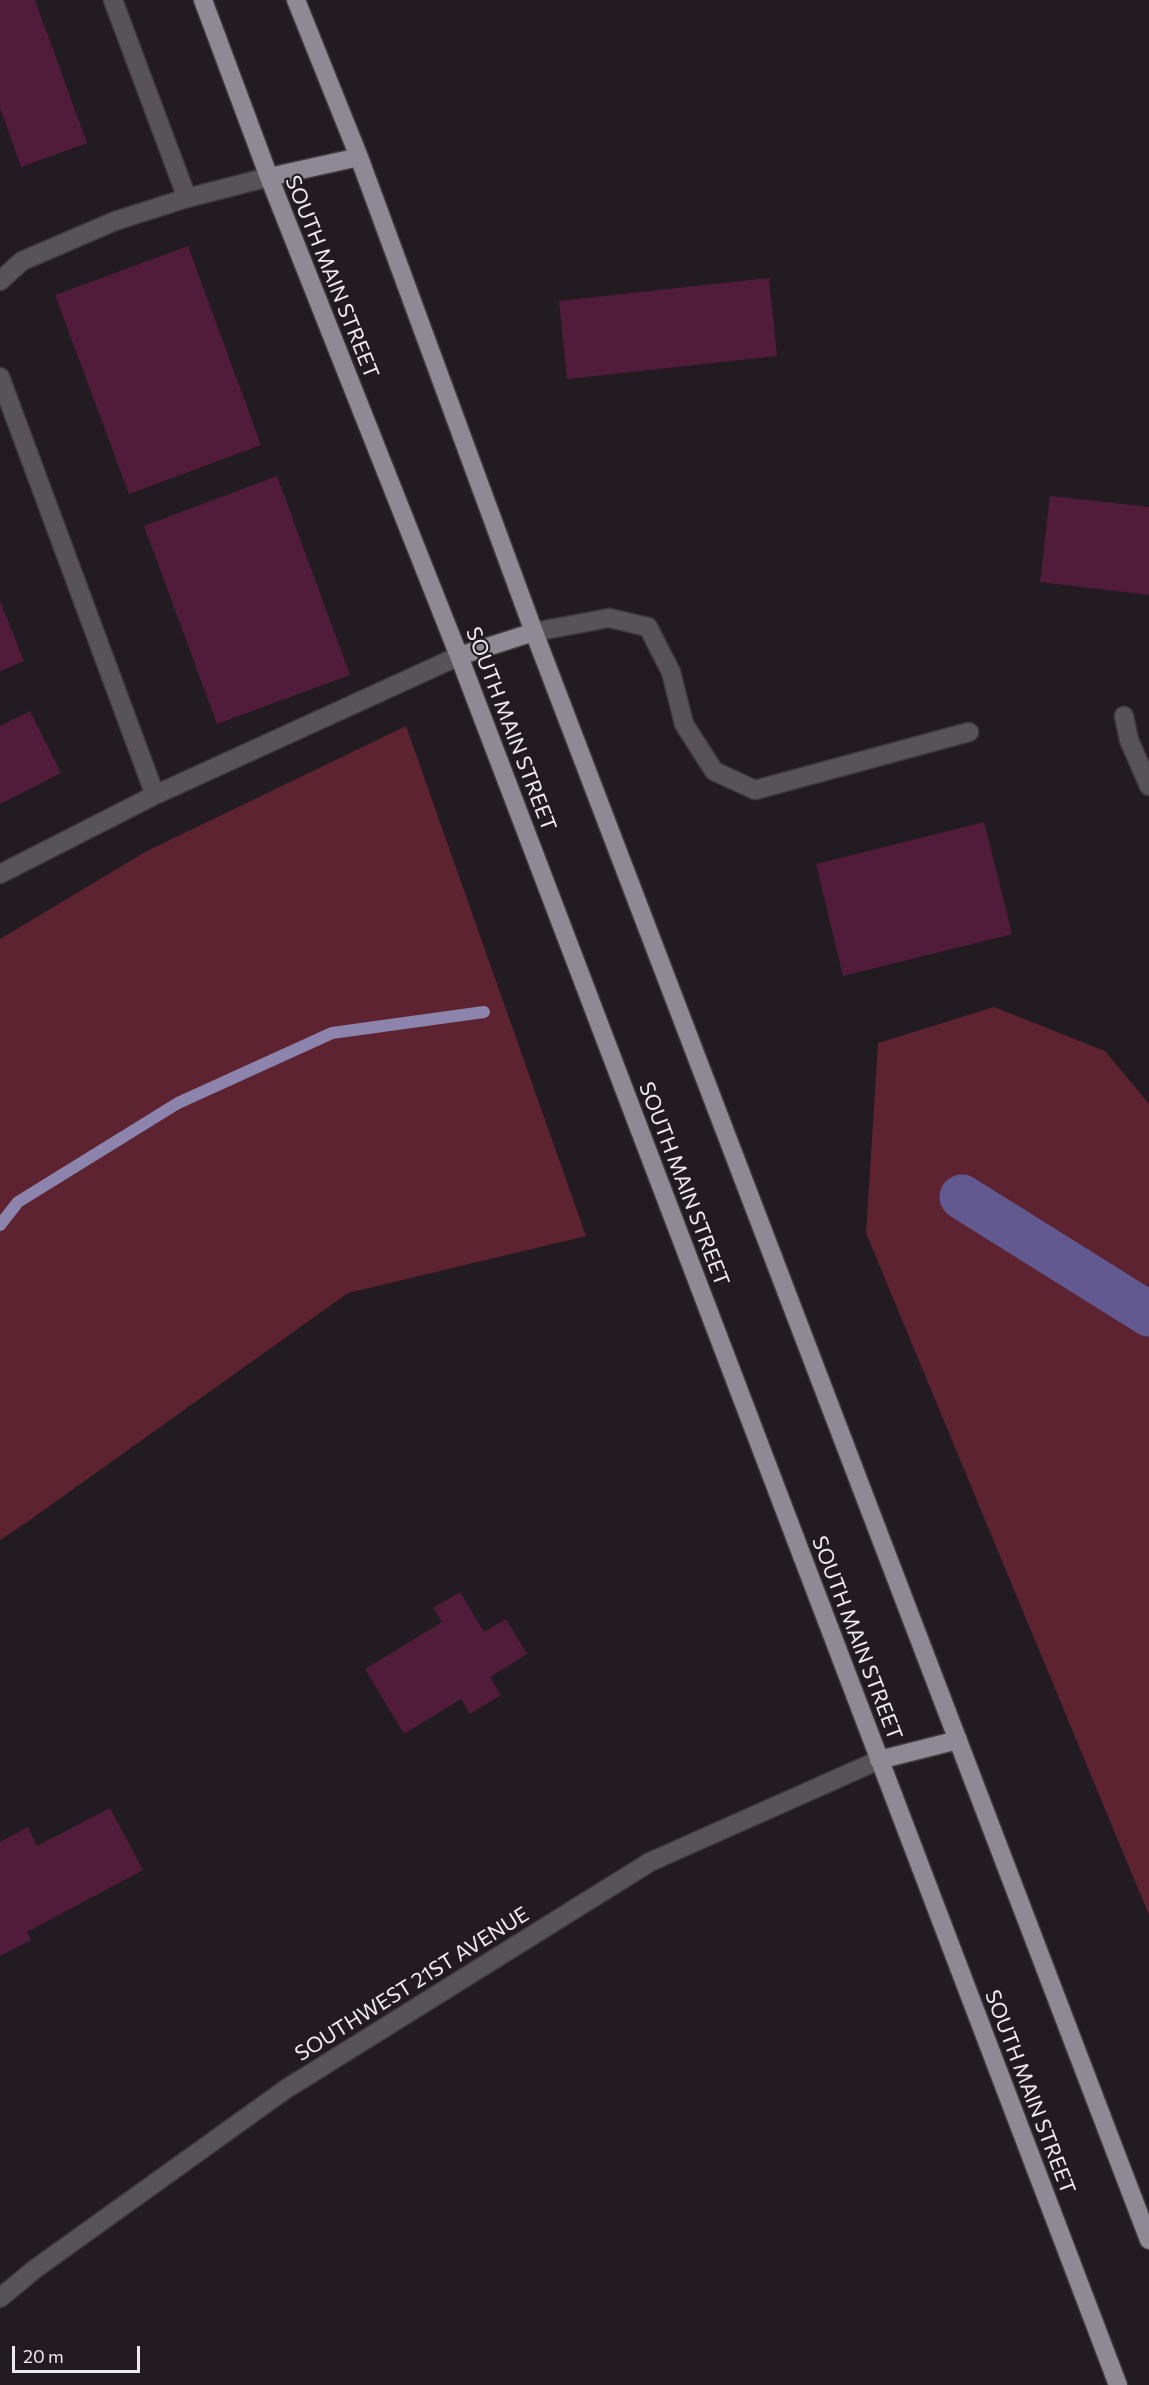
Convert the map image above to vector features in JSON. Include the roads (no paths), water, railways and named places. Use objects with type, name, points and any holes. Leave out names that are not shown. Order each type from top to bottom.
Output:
[{"type":"main road","name":"SOUTH MAIN STREET","points":[[203,0],[269,177],[459,656],[1118,2385]]},
{"type":"main road","points":[[296,0],[359,158],[534,632],[1149,2240]]},
{"type":"main road","points":[[269,177],[359,158]]},
{"type":"main road","points":[[459,656],[534,632]]},
{"type":"main road","points":[[879,1760],[958,1740]]},
{"type":"street","points":[[113,0],[187,198]]},
{"type":"street","points":[[0,281],[22,261],[115,221],[187,198],[269,177]]},
{"type":"street","points":[[0,377],[155,795]]},
{"type":"street","points":[[534,632],[609,618],[648,627],[671,672],[684,724],[714,771],[755,790],[969,732]]},
{"type":"street","points":[[0,874],[155,795],[459,656]]},
{"type":"street","points":[[1124,716],[1129,740],[1149,786]]},
{"type":"street","name":"SOUTHWEST 21ST AVENUE","points":[[0,2298],[35,2269],[286,2089],[650,1862],[879,1760]]},
{"type":"waterway","points":[[0,1225],[18,1202],[178,1103],[332,1033],[484,1012]]},
{"type":"waterway","points":[[962,1197],[1149,1314]]}]
